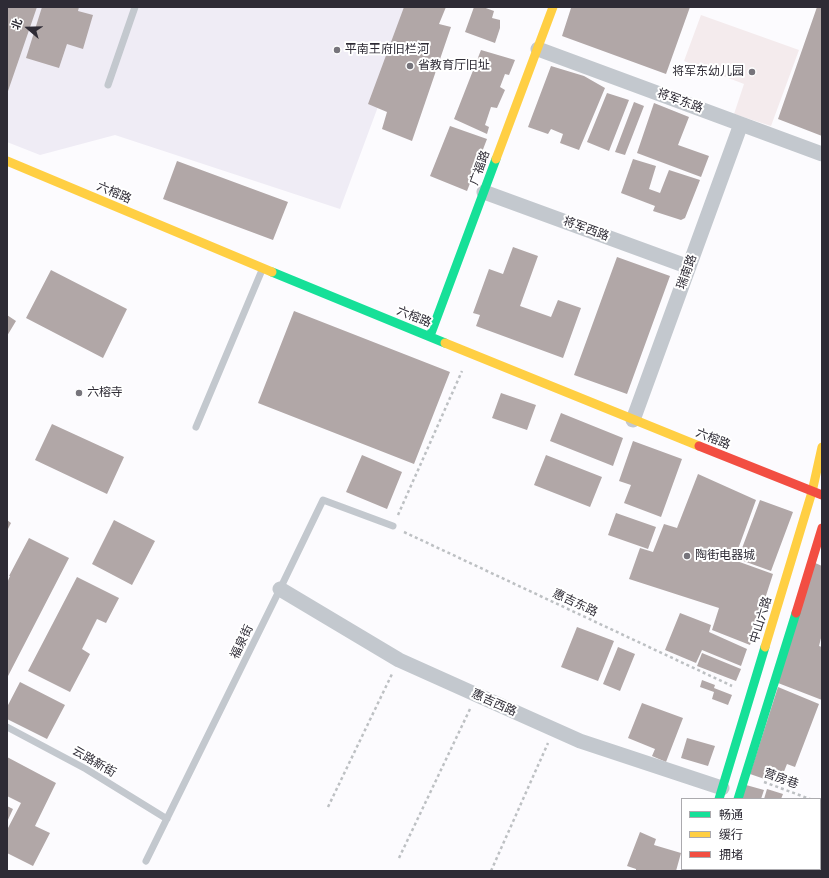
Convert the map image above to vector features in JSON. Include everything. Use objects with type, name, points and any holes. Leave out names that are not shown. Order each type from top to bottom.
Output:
[{"type":"street","name":"广福路","points":[[430,336],[553,7]]},
{"type":"street","name":"将军东路","points":[[538,49],[822,154]]},
{"type":"street","name":"瑞南路","points":[[633,420],[741,124]]},
{"type":"street","name":"六榕路","points":[[7,161],[633,420],[822,495]]},
{"type":"street","name":"将军西路","points":[[484,192],[689,267]]},
{"type":"street","name":"中山六路","points":[[720,793],[812,492],[822,448]]},
{"type":"street","points":[[738,798],[822,528]]},
{"type":"street","name":"惠吉西路","points":[[280,589],[398,660],[580,740],[720,793]]},
{"type":"lane","points":[[108,85],[135,7]]},
{"type":"lane","points":[[196,427],[263,268]]},
{"type":"lane","name":"福泉街","points":[[146,862],[323,500],[393,526]]},
{"type":"lane","name":"云路新街","points":[[7,727],[86,769],[167,819]]},
{"type":"path","points":[[393,526],[470,353]]},
{"type":"path","name":"惠吉东路","points":[[393,526],[727,685],[751,694]]},
{"type":"path","points":[[328,807],[398,660]]},
{"type":"path","points":[[399,858],[476,695]]},
{"type":"path","points":[[492,871],[554,729]]},
{"type":"path","name":"营房巷","points":[[745,775],[807,798]]},
{"type":"shaded area","points":[[7,7],[415,7],[340,209],[115,135],[40,155],[7,142]]},
{"type":"shaded area","name":"将军东幼儿园","points":[[701,15],[799,50],[771,126],[734,114],[744,84],[684,61]]},
{"type":"building","points":[[7,7],[37,7],[7,94]]},
{"type":"building","points":[[42,7],[79,7],[78,11],[93,15],[83,49],[67,44],[59,68],[26,58]]},
{"type":"building","name":"省教育厅旧址","points":[[404,7],[446,7],[439,24],[451,27],[412,141],[382,129],[387,112],[368,104]]},
{"type":"building","points":[[474,7],[483,7],[494,11],[492,18],[500,20],[500,28],[495,43],[465,32]]},
{"type":"building","points":[[568,7],[690,7],[666,74],[562,36],[571,8]]},
{"type":"building","points":[[817,7],[822,7],[822,136],[778,119]]},
{"type":"building","points":[[481,50],[515,60],[509,75],[505,74],[500,87],[505,90],[497,108],[491,107],[485,125],[489,127],[487,134],[454,119]]},
{"type":"building","points":[[551,66],[584,76],[605,88],[579,150],[560,143],[563,134],[551,129],[548,134],[528,127]]},
{"type":"building","points":[[607,93],[629,100],[609,151],[587,142]]},
{"type":"building","points":[[634,102],[644,106],[625,155],[615,152]]},
{"type":"building","points":[[654,103],[689,117],[678,145],[709,156],[701,177],[637,153]]},
{"type":"building","points":[[450,126],[487,139],[467,191],[430,176]]},
{"type":"building","points":[[633,159],[656,166],[649,189],[660,193],[669,170],[700,180],[685,218],[681,220],[653,211],[655,206],[621,193]]},
{"type":"building","points":[[177,161],[288,202],[273,240],[163,199]]},
{"type":"building","points":[[513,247],[538,256],[520,306],[551,317],[558,300],[581,308],[563,358],[476,326],[480,315],[473,313],[489,269],[503,274]]},
{"type":"building","points":[[617,257],[670,276],[627,394],[574,375]]},
{"type":"building","points":[[51,270],[127,309],[103,358],[26,318]]},
{"type":"building","points":[[294,311],[450,372],[414,464],[258,403]]},
{"type":"building","points":[[7,315],[16,321],[7,336]]},
{"type":"building","points":[[501,393],[536,405],[527,430],[492,418]]},
{"type":"building","points":[[561,413],[623,438],[613,466],[550,441]]},
{"type":"building","points":[[52,424],[124,457],[107,494],[35,460]]},
{"type":"building","points":[[633,441],[682,459],[661,517],[624,503],[631,485],[619,481]]},
{"type":"building","points":[[362,455],[402,472],[387,509],[346,492]]},
{"type":"building","points":[[546,455],[602,477],[590,507],[534,485]]},
{"type":"building","name":"陶街电器城","points":[[698,474],[756,500],[734,560],[773,574],[750,645],[712,630],[719,608],[629,579],[640,548],[653,552],[664,524],[677,528]]},
{"type":"building","points":[[760,500],[793,512],[771,571],[738,559]]},
{"type":"building","points":[[616,513],[656,527],[648,549],[608,535]]},
{"type":"building","points":[[7,520],[11,523],[7,531]]},
{"type":"building","points":[[114,520],[155,541],[132,585],[92,564]]},
{"type":"building","points":[[29,538],[69,558],[7,678],[7,583],[9,576]]},
{"type":"building","points":[[813,562],[822,566],[822,634],[819,646],[822,647],[822,700],[778,683]]},
{"type":"building","points":[[77,577],[119,598],[106,623],[97,619],[82,649],[90,654],[70,692],[28,671]]},
{"type":"building","points":[[680,613],[711,625],[709,632],[747,649],[741,666],[702,650],[696,663],[665,650]]},
{"type":"building","points":[[577,627],[614,641],[598,681],[561,667]]},
{"type":"building","points":[[618,647],[635,654],[620,691],[603,684]]},
{"type":"building","points":[[702,653],[741,669],[736,681],[697,666]]},
{"type":"building","points":[[702,680],[715,685],[714,688],[732,695],[728,705],[712,699],[714,692],[700,687]]},
{"type":"building","points":[[20,682],[65,705],[47,739],[7,719],[7,707]]},
{"type":"building","points":[[778,687],[819,704],[795,767],[787,764],[779,784],[750,774]]},
{"type":"building","points":[[642,703],[683,718],[666,762],[652,756],[655,749],[628,738]]},
{"type":"building","points":[[687,738],[715,746],[708,766],[681,758]]},
{"type":"building","points":[[7,757],[56,783],[35,826],[50,833],[33,866],[7,853],[7,828],[21,803],[7,796]]},
{"type":"building","points":[[746,785],[764,790],[761,798],[742,798]]},
{"type":"building","points":[[767,789],[783,794],[781,798],[764,798]]},
{"type":"building","points":[[7,806],[13,809],[7,822]]},
{"type":"building","points":[[640,832],[656,839],[654,845],[681,853],[676,871],[636,871],[636,869],[627,866]]},
{"type":"building","points":[[721,870],[768,870],[767,871]]},
{"type":"traffic: fast","points":[[430,336],[496,159]]},
{"type":"traffic: fast","points":[[272,272],[445,343]]},
{"type":"traffic: fast","points":[[738,798],[796,613]]},
{"type":"traffic: fast","points":[[719,798],[765,647]]},
{"type":"traffic: slow","points":[[496,159],[553,7]]},
{"type":"traffic: slow","points":[[7,161],[272,272]]},
{"type":"traffic: slow","points":[[445,343],[699,446]]},
{"type":"traffic: slow","points":[[765,647],[812,492],[822,447]]},
{"type":"traffic: jam","points":[[699,446],[822,495]]},
{"type":"traffic: jam","points":[[796,613],[822,528]]},
{"type":"place","name":"平南王府旧栏河","points":[[337,50]]},
{"type":"place","name":"省教育厅旧址","points":[[410,66]]},
{"type":"place","name":"将军东幼儿园","points":[[752,72]]},
{"type":"place","name":"六榕寺","points":[[79,393]]},
{"type":"place","name":"陶街电器城","points":[[687,556]]}]
